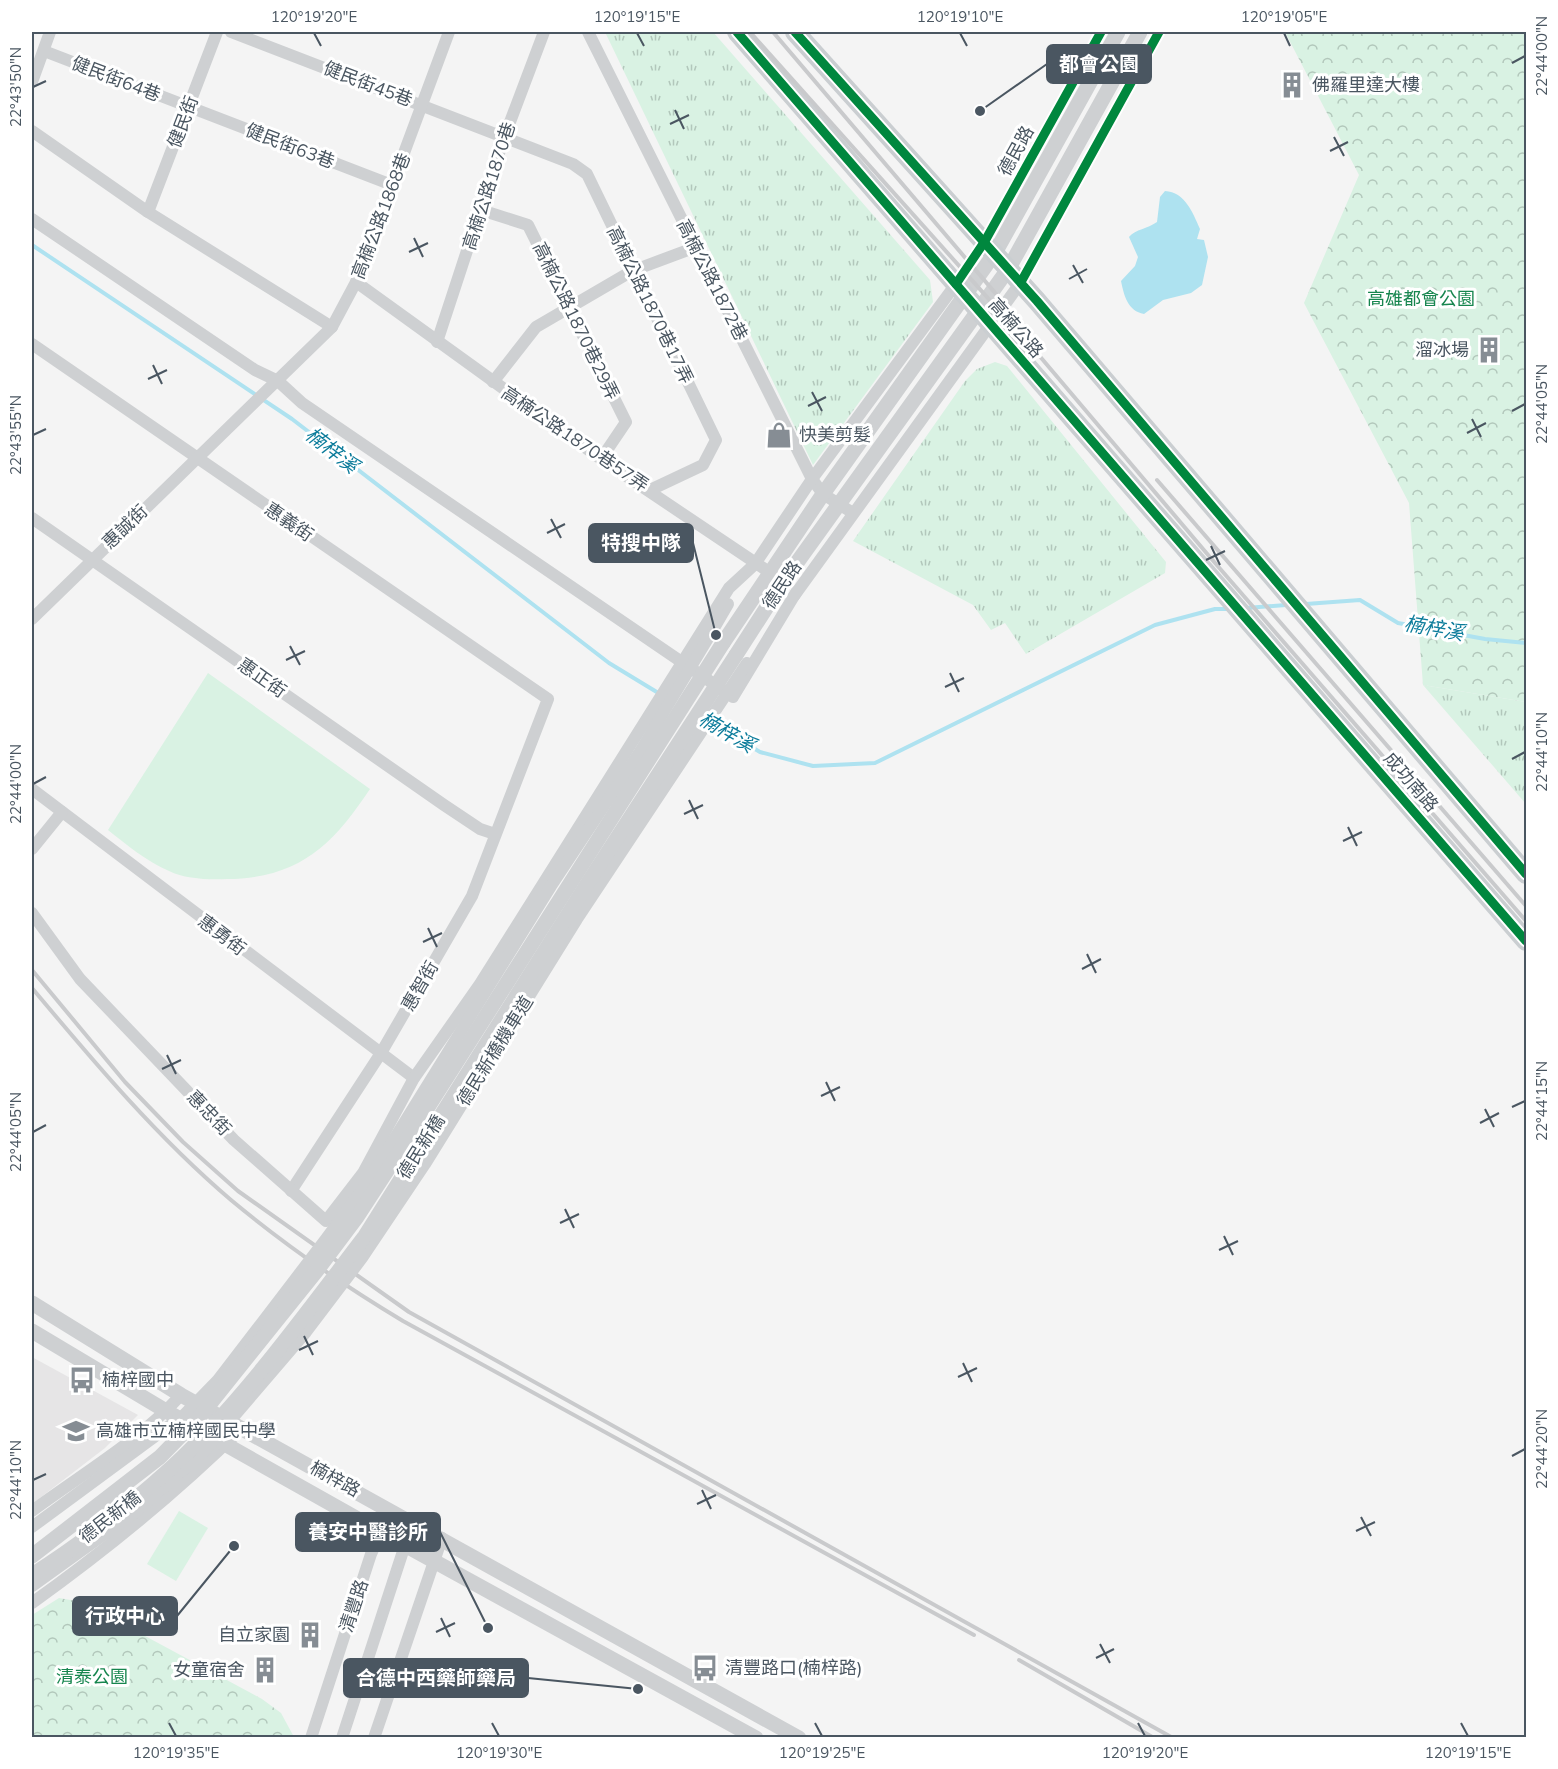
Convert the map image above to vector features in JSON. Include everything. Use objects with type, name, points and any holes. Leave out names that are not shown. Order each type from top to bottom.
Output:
[{"type":"main road","name":"高楠公路","points":[[737,32],[1270,646]]},
{"type":"main road","name":"高楠公路","points":[[795,32],[1003,261],[1319,630]]},
{"type":"main road","name":"成功南路","points":[[1319,630],[1527,874]]},
{"type":"main road","name":"成功南路","points":[[1270,646],[1527,941]]},
{"type":"street","points":[[32,82],[50,32]]},
{"type":"street","name":"健民街","points":[[148,212],[217,32]]},
{"type":"street","name":"健民街45巷","points":[[231,32],[504,138]]},
{"type":"street","name":"高楠公路1868巷","points":[[219,435],[332,327],[356,282],[449,32]]},
{"type":"street","name":"高楠公路1870巷","points":[[436,342],[504,138],[544,32]]},
{"type":"street","name":"高楠公路1872巷","points":[[588,32],[812,479],[823,494],[853,513]]},
{"type":"street","name":"德民路","points":[[1003,261],[1101,32]]},
{"type":"street","name":"德民路","points":[[1003,261],[1118,32]]},
{"type":"street","name":"德民路","points":[[716,639],[770,573],[823,494],[973,303],[1003,261],[1140,32]]},
{"type":"street","name":"德民路","points":[[741,659],[783,582],[839,505],[973,303],[1160,32]]},
{"type":"street","name":"健民街64巷","points":[[44,51],[189,106]]},
{"type":"street","name":"健民街63巷","points":[[189,106],[392,185]]},
{"type":"street","points":[[32,130],[148,212],[332,327]]},
{"type":"street","name":"高楠公路1870巷17弄","points":[[504,138],[573,164],[587,174],[632,271],[716,440],[703,465],[650,490]]},
{"type":"street","name":"高楠公路1870巷29弄","points":[[481,210],[528,225],[570,305],[626,422],[602,459]]},
{"type":"street","points":[[32,219],[255,370],[278,381],[302,403],[733,698],[797,591]]},
{"type":"street","points":[[493,382],[536,327],[570,305],[632,271],[696,247]]},
{"type":"street","name":"高楠公路1870巷57弄","points":[[356,282],[436,342],[602,459],[797,591]]},
{"type":"street","name":"德民路","points":[[744,577],[812,479],[973,303]]},
{"type":"street","name":"德民路","points":[[797,591],[853,513],[973,303]]},
{"type":"street","name":"惠義街","points":[[32,344],[548,699]]},
{"type":"street","name":"惠誠街","points":[[32,619],[219,435]]},
{"type":"street","name":"惠正街","points":[[32,518],[444,805],[480,829],[495,834]]},
{"type":"street","points":[[414,1078],[480,984],[729,588],[744,577]]},
{"type":"street","points":[[32,1527],[184,1415],[218,1380],[326,1239],[364,1186],[551,886],[716,639],[744,577]]},
{"type":"street","name":"德民新橋機車道","points":[[32,1586],[138,1510],[205,1450],[306,1332],[362,1258],[425,1164],[741,659],[797,591]]},
{"type":"street","name":"德民新橋","points":[[32,1557],[160,1457],[201,1415],[318,1269],[396,1157],[716,639]]},
{"type":"street","name":"德民新橋","points":[[32,1575],[119,1511],[173,1466],[214,1424],[329,1284],[365,1236],[589,881],[741,659]]},
{"type":"street","name":"惠智街","points":[[291,1191],[381,1053],[472,896],[548,699]]},
{"type":"street","name":"惠勇街","points":[[32,789],[414,1078]]},
{"type":"street","points":[[32,849],[62,812]]},
{"type":"street","name":"惠忠街","points":[[32,913],[80,979],[234,1140],[326,1221],[363,1173],[414,1078]]},
{"type":"street","name":"楠梓路","points":[[32,1303],[181,1395],[799,1737]]},
{"type":"street","name":"楠梓路","points":[[32,1331],[166,1411],[381,1532],[756,1737]]},
{"type":"street","points":[[32,1511],[129,1442],[166,1411],[181,1395]]},
{"type":"street","points":[[32,1603],[81,1568],[146,1516],[242,1428]]},
{"type":"street","name":"清豐路","points":[[311,1737],[390,1510]]},
{"type":"street","name":"清豐路","points":[[342,1737],[405,1545],[415,1523]]},
{"type":"street","points":[[375,1737],[442,1538]]},
{"type":"shaded area","name":"高雄市立楠梓國民中學","points":[[32,1357],[138,1415],[105,1448],[32,1504]]},
{"type":"green space","points":[[605,32],[713,32],[930,280],[933,302],[813,465]]},
{"type":"green space","name":"高雄都會公園","points":[[1285,32],[1526,32],[1526,702],[1423,685],[1409,503],[1304,303],[1359,175]]},
{"type":"green space","points":[[995,362],[1007,366],[1166,562],[1165,573],[1026,654],[1005,623],[991,630],[973,605],[853,541],[965,381],[977,369]]},
{"type":"green space","points":[[208,673],[370,789],[342,827],[327,842],[294,865],[274,873],[227,879],[175,874],[152,862],[108,830]]},
{"type":"green space","points":[[1423,685],[1526,702],[1526,804]]},
{"type":"green space","points":[[179,1511],[208,1528],[176,1581],[147,1564]]},
{"type":"green space","name":"清泰公園","points":[[59,1598],[82,1602],[262,1699],[281,1713],[294,1737],[32,1737],[32,1615]]},
{"type":"water","points":[[1165,191],[1178,195],[1187,204],[1200,229],[1197,239],[1204,240],[1208,257],[1202,285],[1191,293],[1163,300],[1144,314],[1130,306],[1121,281],[1135,266],[1138,257],[1129,237],[1157,222],[1160,197]]},
{"type":"waterway","name":"楠梓溪","points":[[32,245],[292,419],[609,663],[660,694]]},
{"type":"waterway","name":"楠梓溪","points":[[1306,604],[1360,600],[1398,623],[1485,639],[1526,643]]},
{"type":"waterway","name":"楠梓溪","points":[[1246,608],[1286,605]]},
{"type":"waterway","name":"楠梓溪","points":[[711,723],[760,752],[813,766],[875,763],[1155,625],[1215,609],[1229,609]]},
{"type":"railway","points":[[750,32],[1037,353],[1209,556],[1526,921]]},
{"type":"railway","points":[[773,32],[1002,301]]},
{"type":"railway","points":[[1157,480],[1526,906]]},
{"type":"railway","points":[[32,970],[125,1082],[183,1142],[238,1191],[409,1312],[1173,1738]]},
{"type":"railway","points":[[32,988],[103,1071],[177,1151],[231,1200],[315,1264],[403,1321],[974,1635]]},
{"type":"railway","points":[[1019,1660],[1154,1738]]},
{"type":"cycle path","points":[[737,32],[1526,941]]},
{"type":"cycle path","points":[[795,32],[1037,301],[1526,874]]},
{"type":"cycle path","points":[[956,284],[985,241],[1101,32]]},
{"type":"cycle path","points":[[1021,282],[1159,32]]},
{"type":"place","name":"佛羅里達大樓","points":[[1292,85]]},
{"type":"place","name":"都會公園","points":[[980,111]]},
{"type":"place","name":"溜冰場","points":[[1489,350]]},
{"type":"place","name":"快美剪髮","points":[[779,435]]},
{"type":"place","name":"特搜中隊","points":[[716,635]]},
{"type":"place","name":"楠梓國中","points":[[82,1380]]},
{"type":"place","name":"高雄市立楠梓國民中學","points":[[76,1431]]},
{"type":"place","name":"行政中心","points":[[234,1546]]},
{"type":"place","name":"養安中醫診所","points":[[488,1628]]},
{"type":"place","name":"自立家園","points":[[310,1635]]},
{"type":"place","name":"清豐路口(楠梓路)","points":[[705,1668]]},
{"type":"place","name":"女童宿舍","points":[[265,1670]]},
{"type":"place","name":"合德中西藥師藥局","points":[[638,1689]]}]
